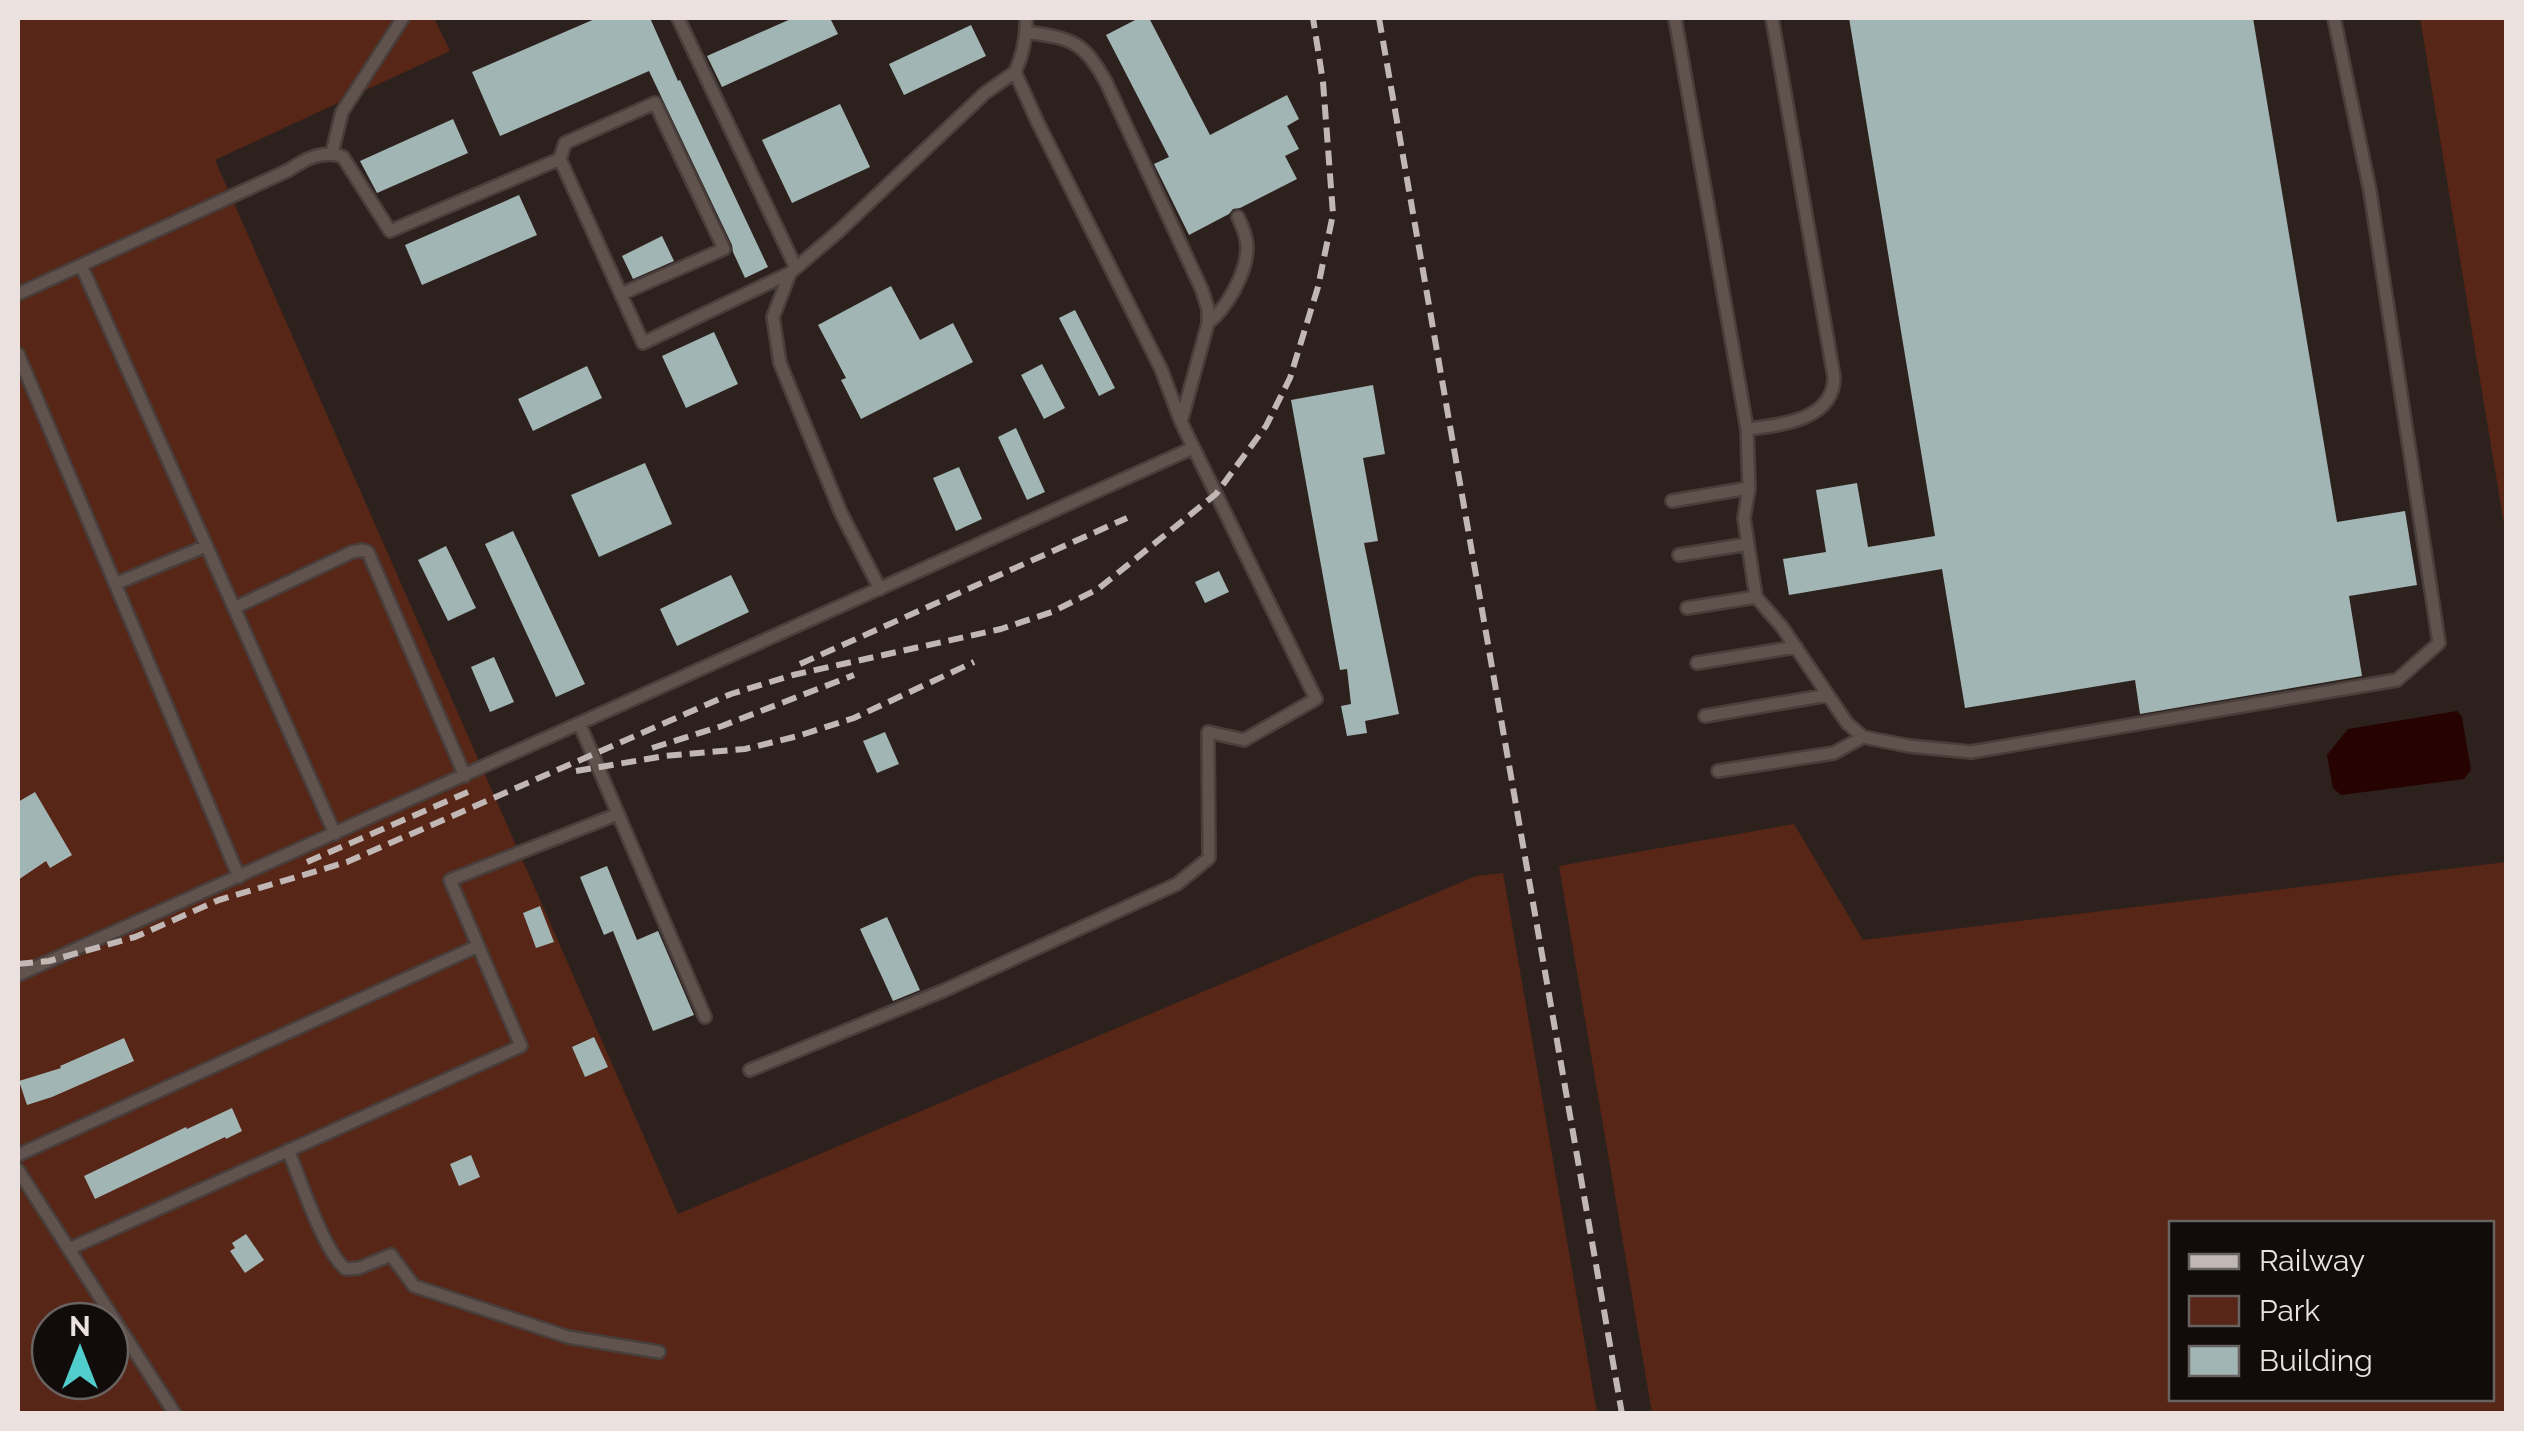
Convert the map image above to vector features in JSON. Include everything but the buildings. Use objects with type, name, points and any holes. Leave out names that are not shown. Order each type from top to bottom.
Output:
[{"type":"lane","points":[[332,153],[342,112],[403,18]]},
{"type":"lane","points":[[678,18],[793,270],[774,317],[780,363],[841,512],[880,590]]},
{"type":"lane","points":[[750,1070],[945,990],[1177,884],[1209,858],[1208,732],[1244,740],[1316,699],[1016,72],[1027,32],[1026,18]]},
{"type":"lane","points":[[1675,18],[1748,429],[1749,488],[1744,518],[1756,597],[1796,647],[1847,723],[1863,737],[1971,752],[2397,680],[2439,644],[2370,192],[2334,18]]},
{"type":"lane","points":[[1748,429],[1784,425],[1803,417],[1825,405],[1834,388],[1772,18]]},
{"type":"lane","points":[[1027,32],[1059,37],[1078,45],[1092,57],[1202,290],[1208,323],[1181,422]]},
{"type":"lane","points":[[621,294],[724,249],[655,102],[565,143],[560,159],[621,294],[644,343],[793,270],[985,93],[1016,72]]},
{"type":"lane","points":[[18,294],[305,160],[332,153],[343,157],[390,231],[560,159]]},
{"type":"lane","points":[[1208,323],[1219,314],[1243,269],[1247,250],[1238,217]]},
{"type":"lane","points":[[82,265],[334,834]]},
{"type":"lane","points":[[18,354],[240,876]]},
{"type":"lane","points":[[18,975],[1193,448]]},
{"type":"lane","points":[[1672,501],[1749,488]]},
{"type":"lane","points":[[1679,555],[1748,544]]},
{"type":"lane","points":[[115,584],[206,546]]},
{"type":"lane","points":[[234,608],[352,552],[368,552],[465,776]]},
{"type":"lane","points":[[1687,608],[1756,597]]},
{"type":"lane","points":[[1697,664],[1796,647]]},
{"type":"lane","points":[[1706,716],[1828,696]]},
{"type":"lane","points":[[580,724],[704,1017]]},
{"type":"lane","points":[[1718,771],[1834,753],[1863,737]]},
{"type":"lane","points":[[69,1249],[521,1046],[450,880],[618,814]]},
{"type":"lane","points":[[18,1155],[478,946]]},
{"type":"lane","points":[[288,1150],[330,1248],[346,1269],[391,1255],[414,1286],[568,1337],[658,1352]]},
{"type":"lane","points":[[18,1170],[175,1414]]},
{"type":"green space","points":[[18,18],[434,18],[450,51],[215,160],[678,1214],[1476,876],[1503,873],[1597,1413],[18,1413]]},
{"type":"green space","points":[[2420,18],[2506,18],[2506,536]]},
{"type":"green space","points":[[1794,824],[1863,940],[2506,862],[2506,1413],[1652,1413],[1559,866]]},
{"type":"shaded area","points":[[2457,711],[2462,717],[2471,770],[2464,779],[2341,795],[2333,788],[2327,755],[2348,729]]},
{"type":"railway","points":[[18,964],[49,961],[135,937],[219,900],[347,862],[731,694],[793,675],[1001,629],[1052,612],[1098,589],[1216,494],[1266,426],[1290,378],[1318,287],[1333,214],[1323,82],[1313,18]]},
{"type":"railway","points":[[1379,18],[1622,1414]]},
{"type":"railway","points":[[800,664],[1127,518]]},
{"type":"railway","points":[[576,771],[665,756],[745,749],[798,736],[854,718],[974,662]]},
{"type":"railway","points":[[652,748],[722,726],[854,675]]},
{"type":"railway","points":[[307,862],[468,792]]}]
